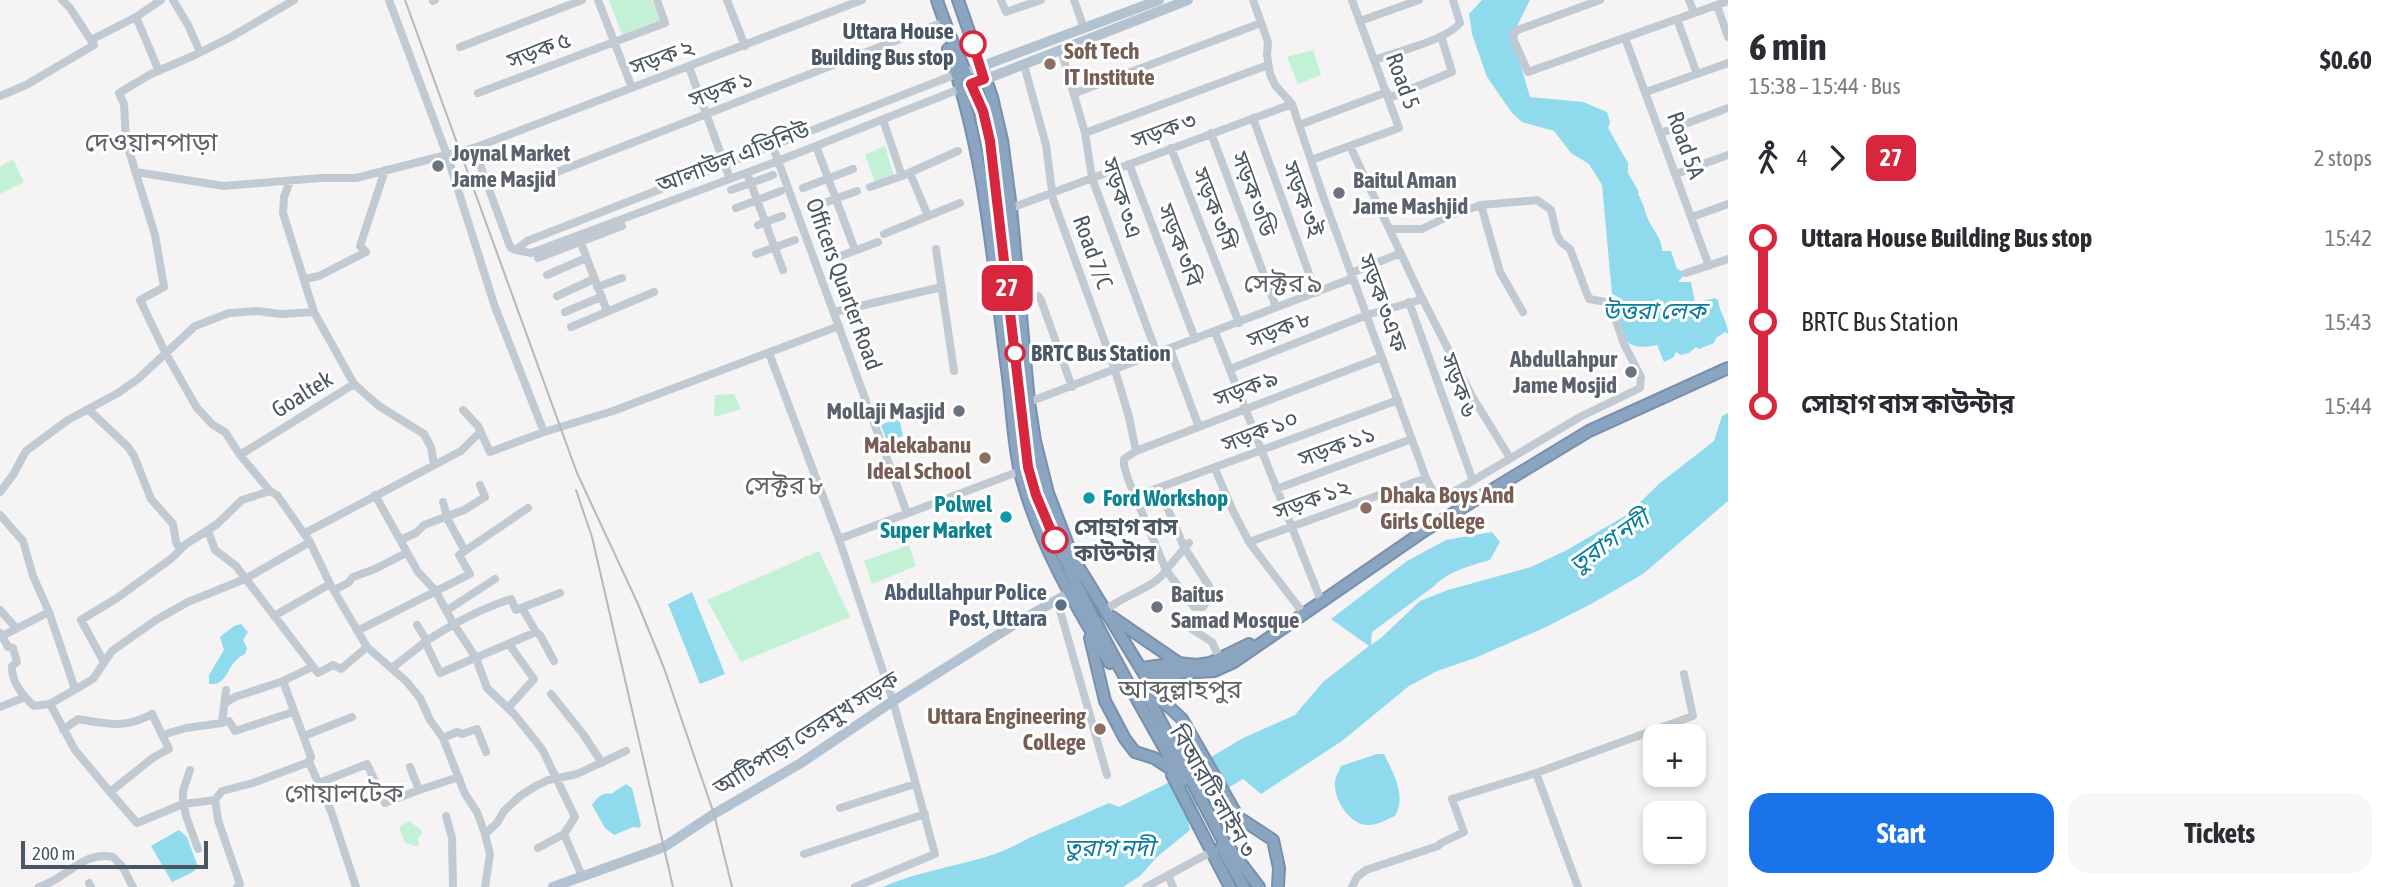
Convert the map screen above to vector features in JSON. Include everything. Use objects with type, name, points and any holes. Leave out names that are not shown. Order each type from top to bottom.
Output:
[{"type":"highway","points":[[934,0],[934,26],[967,86],[986,202],[1020,471],[1040,529],[1118,678],[1221,837],[1259,887]]},
{"type":"highway","name":"বিআরটি লাইন ৩","points":[[934,0],[967,86],[983,111],[990,141],[1025,448],[1033,486],[1049,527],[1092,616],[1244,887]]},
{"type":"highway","points":[[958,0],[998,121],[1011,208],[1035,442],[1056,519],[1073,558],[1143,673],[1145,691],[1226,886]]},
{"type":"highway","points":[[1143,673],[1214,671],[1234,662],[1423,531],[1589,431],[1728,368]]},
{"type":"highway","points":[[1108,613],[1179,663]]},
{"type":"highway","points":[[1143,673],[1179,663],[1196,665],[1220,659],[1303,613]]},
{"type":"highway","points":[[1084,616],[1105,701],[1115,721],[1135,752],[1175,766]]},
{"type":"highway","points":[[1145,691],[1170,678],[1189,673]]},
{"type":"highway","points":[[1145,691],[1167,705],[1182,719],[1238,817],[1273,840],[1279,868],[1278,887]]},
{"type":"main road","points":[[980,67],[1158,0]]},
{"type":"main road","points":[[967,86],[1188,0]]},
{"type":"main road","name":"আটিপাড়া তেরমুখ সড়ক","points":[[553,887],[571,884],[582,876],[664,848],[1023,619],[1071,592]]},
{"type":"street","points":[[0,96],[26,85],[94,46],[62,0]]},
{"type":"street","points":[[92,40],[136,17],[161,0]]},
{"type":"street","points":[[173,0],[188,24],[200,52]]},
{"type":"street","points":[[295,0],[119,93],[124,104],[126,141],[155,235],[164,287],[140,300],[165,352],[197,408],[225,432],[240,455],[270,491],[277,495],[310,542],[332,587],[368,647],[420,698],[430,720],[443,738],[465,794],[477,812],[485,834],[489,854],[485,887]]},
{"type":"street","points":[[389,0],[447,155],[495,307],[544,432]]},
{"type":"street","points":[[460,47],[582,0]]},
{"type":"street","points":[[598,0],[632,88]]},
{"type":"street","name":"সড়ক ৫","points":[[478,93],[665,23],[657,0]]},
{"type":"street","points":[[727,0],[745,46]]},
{"type":"street","name":"সড়ক ২","points":[[136,172],[224,186],[356,178],[474,148],[862,0]]},
{"type":"street","points":[[1001,0],[1006,12],[1041,0]]},
{"type":"street","points":[[1074,0],[1084,28]]},
{"type":"street","name":"সড়ক ৩এফ","points":[[1253,0],[1268,42],[1268,65],[1275,85],[1292,104],[1426,478],[1436,497],[1441,499],[1473,481]]},
{"type":"street","name":"Road 5","points":[[1311,160],[1399,128],[1352,0]]},
{"type":"street","points":[[1360,21],[1419,0]]},
{"type":"street","points":[[1374,60],[1441,36],[1458,26],[1460,23],[1452,0]]},
{"type":"street","points":[[1600,0],[1515,32],[1513,38],[1528,72],[1728,1]]},
{"type":"street","points":[[1689,0],[1694,13]]},
{"type":"street","points":[[1717,5],[1728,37]]},
{"type":"street","points":[[136,17],[159,71]]},
{"type":"street","points":[[1677,19],[1697,74]]},
{"type":"street","points":[[1075,93],[1261,23]]},
{"type":"street","name":"সড়ক ১","points":[[526,184],[934,26]]},
{"type":"street","points":[[1299,125],[1452,72],[1441,36]]},
{"type":"street","name":"Road 5A","points":[[1625,38],[1709,266]]},
{"type":"street","name":"সড়ক ৩এ","points":[[1061,50],[1085,133],[1092,178],[1157,354]]},
{"type":"street","points":[[1646,92],[1728,63]]},
{"type":"street","name":"Road 7/C","points":[[1024,65],[1046,145],[1053,199],[1115,370],[1136,451]]},
{"type":"street","points":[[1085,133],[1268,65]]},
{"type":"street","points":[[689,67],[730,179]]},
{"type":"street","points":[[474,148],[509,244],[516,250],[527,242],[980,67]]},
{"type":"street","name":"আলাউল এভিনিউ","points":[[516,250],[531,253],[579,239],[967,86]]},
{"type":"street","name":"সড়ক ৩","points":[[1011,208],[1292,104]]},
{"type":"street","points":[[1661,133],[1728,108]]},
{"type":"street","name":"সড়ক ৩ই","points":[[1253,118],[1316,293]]},
{"type":"street","points":[[883,120],[928,216]]},
{"type":"street","name":"সড়ক ৩ডি","points":[[1211,134],[1276,307]]},
{"type":"street","points":[[817,146],[855,250]]},
{"type":"street","name":"সড়ক ৬","points":[[1350,146],[1472,396],[1510,458]]},
{"type":"street","name":"Officers Quarter Road","points":[[773,147],[906,513]]},
{"type":"street","name":"সড়ক ৩সি","points":[[1171,148],[1239,323]]},
{"type":"street","points":[[870,187],[958,151]]},
{"type":"street","points":[[1675,174],[1728,155]]},
{"type":"street","name":"সড়ক ৩বি","points":[[1129,164],[1195,339]]},
{"type":"street","points":[[803,188],[853,169]]},
{"type":"street","points":[[305,279],[319,276],[366,252],[360,246],[385,170]]},
{"type":"street","points":[[747,173],[757,200],[761,224],[775,247],[783,270]]},
{"type":"street","points":[[731,190],[773,175]]},
{"type":"street","points":[[290,181],[284,197],[283,213],[314,312],[354,384]]},
{"type":"street","points":[[736,208],[781,191]]},
{"type":"street","points":[[813,207],[857,191]]},
{"type":"street","points":[[1390,229],[1428,227],[1480,205],[1537,201],[1548,206],[1557,235],[1570,249],[1588,299],[1610,304],[1624,344],[1641,377],[1642,384],[1636,391],[1580,417],[1473,481]]},
{"type":"street","points":[[830,260],[960,203]]},
{"type":"street","points":[[1692,218],[1728,204]]},
{"type":"street","points":[[1480,205],[1500,272],[1523,312]]},
{"type":"street","points":[[761,224],[782,216]]},
{"type":"street","points":[[538,258],[579,239],[622,226]]},
{"type":"street","points":[[579,239],[607,311]]},
{"type":"street","points":[[756,254],[795,240]]},
{"type":"street","points":[[936,249],[954,371]]},
{"type":"street","points":[[1030,402],[1316,293],[1401,253]]},
{"type":"street","points":[[547,275],[586,258]]},
{"type":"street","points":[[1686,273],[1728,259]]},
{"type":"street","points":[[557,296],[596,283],[622,278]]},
{"type":"street","points":[[834,312],[942,287]]},
{"type":"street","points":[[571,327],[654,292]]},
{"type":"street","points":[[1019,302],[1038,296],[1041,300],[1072,387]]},
{"type":"street","points":[[565,312],[601,298]]},
{"type":"street","name":"সড়ক ৮","points":[[1230,369],[1367,315],[1423,299]]},
{"type":"street","name":"সড়ক ৬","points":[[1409,302],[1473,481]]},
{"type":"street","points":[[0,492],[26,451],[68,420],[138,379],[195,326],[229,313],[314,312]]},
{"type":"street","points":[[463,410],[478,426],[490,452],[613,411],[839,326]]},
{"type":"street","points":[[1215,332],[1321,601]]},
{"type":"street","points":[[1170,349],[1199,426]]},
{"type":"street","points":[[769,353],[839,539],[893,701],[935,854],[855,887]]},
{"type":"street","name":"সড়ক ৯","points":[[1136,496],[1125,469],[1124,458],[1136,451],[1382,357]]},
{"type":"street","name":"Goaltek","points":[[240,455],[354,384],[379,406],[424,435],[431,447],[434,465]]},
{"type":"street","name":"সড়ক ১০","points":[[1136,496],[1398,400]]},
{"type":"street","points":[[89,410],[134,456],[150,499],[173,524],[180,550]]},
{"type":"street","points":[[304,533],[461,451],[480,432]]},
{"type":"street","name":"সড়ক ১১","points":[[1276,489],[1412,439]]},
{"type":"street","points":[[1215,469],[1249,542],[1303,613]]},
{"type":"street","points":[[839,539],[1020,471]]},
{"type":"street","name":"সড়ক ১২","points":[[1249,542],[1426,478]]},
{"type":"street","points":[[400,540],[416,533],[424,525],[464,510],[485,497],[480,485]]},
{"type":"street","points":[[1136,496],[1166,570],[1194,607],[1203,607],[1209,598],[1209,586],[1159,488]]},
{"type":"street","points":[[104,662],[81,620],[117,598],[208,531],[242,500],[270,491]]},
{"type":"street","points":[[375,495],[406,553],[418,572],[435,590],[476,658],[487,688],[508,708],[542,749],[557,778],[575,817],[564,835],[538,848]]},
{"type":"street","points":[[443,502],[448,520],[465,551]]},
{"type":"street","points":[[357,631],[470,574],[459,555],[528,508]]},
{"type":"street","points":[[0,515],[23,541],[33,576],[49,612],[75,689]]},
{"type":"street","points":[[208,531],[215,551],[236,566],[318,673],[332,665],[341,668],[368,647]]},
{"type":"street","points":[[49,612],[1,635],[8,647],[13,648],[17,663],[12,666],[14,680],[34,706],[50,704],[93,679],[112,651],[156,620],[188,602],[245,579],[310,542]]},
{"type":"street","points":[[1108,613],[1116,601],[1160,578],[1187,545]]},
{"type":"street","points":[[274,616],[406,553]]},
{"type":"street","points":[[446,611],[495,579]]},
{"type":"street","points":[[392,668],[453,623],[511,599],[516,610],[560,593]]},
{"type":"street","points":[[1056,600],[1107,775]]},
{"type":"street","points":[[522,608],[554,661]]},
{"type":"street","points":[[0,610],[15,627]]},
{"type":"street","points":[[417,625],[440,673],[536,632]]},
{"type":"street","points":[[1190,628],[1212,642],[1220,659]]},
{"type":"street","points":[[508,708],[534,679],[509,644]]},
{"type":"street","points":[[225,704],[245,693],[283,681],[312,667]]},
{"type":"street","points":[[1352,887],[1357,877],[1366,870],[1438,846],[1464,832],[1452,799],[1536,773],[1693,716],[1684,674]]},
{"type":"street","points":[[283,681],[311,757],[309,762],[331,811],[356,887]]},
{"type":"street","points":[[222,723],[226,690]]},
{"type":"street","points":[[551,694],[602,762]]},
{"type":"street","points":[[0,707],[25,697]]},
{"type":"street","points":[[50,704],[75,750],[137,823],[184,804],[215,800],[222,791],[253,783],[309,762]]},
{"type":"street","points":[[162,735],[229,720],[234,731],[293,712]]},
{"type":"street","points":[[63,730],[78,719],[124,725],[152,714],[169,749],[153,757],[110,792]]},
{"type":"street","points":[[304,736],[352,717]]},
{"type":"street","points":[[443,738],[457,732],[462,734],[477,729],[486,752]]},
{"type":"street","points":[[485,834],[520,796],[536,786],[577,774],[626,751]]},
{"type":"street","points":[[319,783],[367,764],[385,803],[458,777]]},
{"type":"street","points":[[410,767],[419,790]]},
{"type":"street","points":[[190,770],[183,791],[184,804],[198,849]]},
{"type":"street","points":[[1536,773],[1578,887]]},
{"type":"street","points":[[841,808],[915,784]]},
{"type":"street","points":[[215,800],[218,820],[240,884],[237,887]]},
{"type":"street","points":[[804,854],[925,814]]},
{"type":"street","points":[[446,816],[452,838],[453,887]]},
{"type":"street","points":[[564,835],[582,876]]},
{"type":"street","points":[[1146,887],[1210,847]]},
{"type":"street","points":[[39,887],[74,869],[84,860],[98,855],[113,857],[122,866],[133,887]]},
{"type":"street","points":[[1168,875],[1173,887]]},
{"type":"green space","points":[[609,0],[652,0],[660,21],[622,35]]},
{"type":"green space","points":[[1313,50],[1321,75],[1298,84],[1287,57]]},
{"type":"green space","points":[[885,146],[894,176],[875,182],[865,155]]},
{"type":"green space","points":[[13,159],[24,182],[0,194],[0,167]]},
{"type":"green space","points":[[734,394],[741,409],[714,417],[715,395]]},
{"type":"green space","points":[[909,545],[916,566],[872,584],[864,561]]},
{"type":"green space","points":[[819,551],[850,617],[741,662],[707,600]]},
{"type":"green space","points":[[410,821],[423,832],[418,838],[419,847],[405,843],[399,827]]},
{"type":"water","name":"উত্তরা লেক","points":[[1482,0],[1530,0],[1512,36],[1530,97],[1583,102],[1607,112],[1610,122],[1608,128],[1628,163],[1628,173],[1639,192],[1662,251],[1671,251],[1677,269],[1686,273],[1678,282],[1691,282],[1695,303],[1715,298],[1718,300],[1728,334],[1725,332],[1716,338],[1714,343],[1699,349],[1696,347],[1689,353],[1681,355],[1676,352],[1674,357],[1664,362],[1657,345],[1634,346],[1623,336],[1618,297],[1612,294],[1602,185],[1589,164],[1571,153],[1554,131],[1522,122],[1512,113],[1487,77],[1472,34],[1469,14]]},
{"type":"water","name":"তুরাগ নদী","points":[[1728,413],[1728,501],[1643,574],[1544,628],[1475,658],[1437,671],[1409,686],[1342,741],[1261,794],[1243,779],[1186,813],[1190,830],[1157,857],[1140,876],[1123,887],[883,887],[919,874],[993,855],[1109,803],[1119,807],[1166,784],[1243,738],[1295,715],[1323,682],[1369,646],[1331,619],[1407,561],[1446,540],[1492,532],[1500,542],[1490,560],[1445,577],[1372,632],[1371,645],[1420,601],[1448,590],[1531,567],[1567,550],[1628,514],[1660,483],[1714,441],[1722,416]]},
{"type":"water","points":[[899,417],[903,436],[887,441],[881,425]]},
{"type":"water","points":[[692,592],[725,674],[700,684],[668,604]]},
{"type":"water","points":[[241,624],[248,632],[243,640],[247,648],[245,654],[234,663],[221,681],[209,684],[209,675],[224,650],[220,637]]},
{"type":"water","points":[[1384,754],[1395,776],[1400,800],[1395,816],[1372,825],[1362,824],[1344,810],[1337,796],[1335,780],[1341,766]]},
{"type":"water","points":[[626,784],[632,788],[641,825],[639,828],[633,827],[614,835],[605,828],[592,805],[600,796],[611,794]]},
{"type":"water","points":[[179,830],[187,837],[198,867],[172,882],[151,846]]},
{"type":"railway","points":[[405,0],[577,473],[638,604],[664,668],[714,814],[732,887]]},
{"type":"railway","points":[[576,490],[592,537],[673,887]]},
{"type":"bus line","name":"27","points":[[973,44],[984,79],[971,84],[983,111],[990,141],[1028,467],[1036,495],[1055,540]]},
{"type":"place","name":"Uttara House Building Bus stop","points":[[973,44]]},
{"type":"place","name":"Soft Tech IT Institute","points":[[1050,64]]},
{"type":"place","name":"Joynal Market Jame Masjid","points":[[438,166]]},
{"type":"place","name":"Baitul Aman Jame Mashjid","points":[[1339,193]]},
{"type":"place","name":"BRTC Bus Station","points":[[1015,353]]},
{"type":"place","name":"Abdullahpur Jame Mosjid","points":[[1631,372]]},
{"type":"place","name":"Mollaji Masjid","points":[[959,411]]},
{"type":"place","name":"Malekabanu Ideal School","points":[[985,458]]},
{"type":"place","name":"Ford Workshop","points":[[1089,498]]},
{"type":"place","name":"Dhaka Boys And Girls College","points":[[1366,508]]},
{"type":"place","name":"Polwel Super Market","points":[[1006,517]]},
{"type":"place","name":"সোহাগ বাস কাউন্টার","points":[[1055,540]]},
{"type":"place","name":"Abdullahpur Police Post, Uttara","points":[[1061,605]]},
{"type":"place","name":"Baitus Samad Mosque","points":[[1157,607]]},
{"type":"place","name":"Uttara Engineering College","points":[[1100,729]]},
{"type":"district","name":"দেওয়ানপাড়া","points":[[151,142]]},
{"type":"district","name":"সেক্টর ৯","points":[[1283,283]]},
{"type":"district","name":"সেক্টর ৮","points":[[784,485]]},
{"type":"district","name":"আব্দুল্লাহপুর","points":[[1180,689]]},
{"type":"district","name":"গোয়ালটেক","points":[[344,793]]}]
